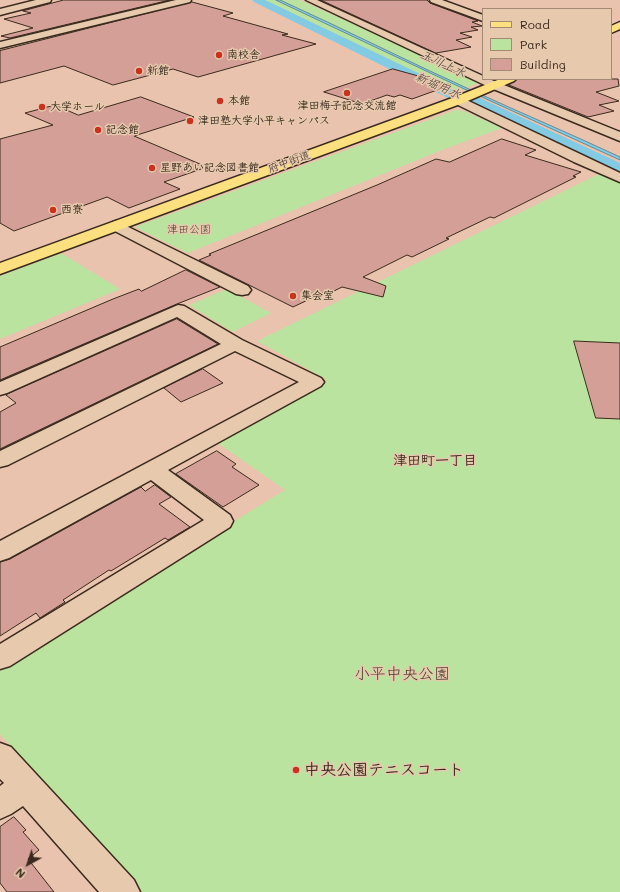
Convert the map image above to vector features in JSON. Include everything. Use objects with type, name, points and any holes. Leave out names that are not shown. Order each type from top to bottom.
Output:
[{"type":"main road","name":"府中街道","points":[[0,269],[464,98],[508,80]]},
{"type":"street","points":[[0,45],[187,0]]},
{"type":"street","points":[[310,0],[490,88],[620,137]]},
{"type":"street","points":[[434,0],[482,18]]},
{"type":"street","points":[[0,12],[40,1]]},
{"type":"street","points":[[464,98],[558,150],[620,178]]},
{"type":"street","points":[[116,226],[242,290]]},
{"type":"street","points":[[0,389],[178,310],[235,344],[314,382],[0,552]]},
{"type":"street","points":[[0,460],[235,344]]},
{"type":"street","points":[[0,658],[221,522],[153,470]]},
{"type":"street","points":[[0,756],[111,888]]},
{"type":"street","points":[[0,804],[26,786]]},
{"type":"green space","points":[[264,0],[300,0],[481,82],[455,92]]},
{"type":"green space","name":"津田公園","points":[[456,110],[464,111],[502,128],[442,150],[188,253],[135,227]]},
{"type":"green space","name":"小平中央公園","points":[[599,174],[620,183],[620,892],[141,892],[0,734],[0,665],[285,490],[215,441],[326,379],[257,341]]},
{"type":"green space","points":[[61,253],[120,289],[0,339],[0,276]]},
{"type":"green space","points":[[227,289],[271,313],[233,332],[189,305]]},
{"type":"water","points":[[276,0],[280,0],[447,79],[620,157],[620,160],[460,87]]},
{"type":"building","points":[[64,0],[170,0],[10,38],[1,36],[33,28],[4,19],[31,13],[23,11]]},
{"type":"building","points":[[321,0],[427,0],[430,3],[478,21],[472,22],[482,26],[471,27],[478,30],[460,33],[472,37],[456,40],[471,47],[436,53]]},
{"type":"building","points":[[192,2],[233,13],[223,16],[288,34],[282,35],[316,44],[198,77],[173,69],[113,85],[64,66],[0,83],[0,51]]},
{"type":"building","points":[[393,69],[451,85],[412,99],[400,95],[394,97],[387,95],[362,104],[324,92]]},
{"type":"building","points":[[618,79],[619,86],[596,92],[619,101],[599,105],[614,111],[588,117],[509,85],[516,80]]},
{"type":"building","points":[[141,97],[194,117],[134,136],[207,167],[164,182],[180,189],[129,208],[107,197],[14,231],[0,223],[0,139],[53,125],[25,113],[55,105],[78,115]]},
{"type":"building","points":[[502,139],[536,150],[525,155],[581,172],[573,176],[576,177],[494,218],[490,217],[446,238],[449,239],[412,257],[407,255],[363,277],[386,286],[383,297],[342,287],[332,292],[329,290],[293,307],[199,260],[211,255],[209,254],[377,185],[436,159],[449,162]]},
{"type":"building","points":[[186,270],[220,287],[0,380],[0,347],[113,299],[139,289],[141,291]]},
{"type":"building","points":[[177,319],[218,344],[0,449],[0,412],[16,403],[6,395]]},
{"type":"building","points":[[574,341],[620,343],[620,419],[596,418]]},
{"type":"building","points":[[203,369],[223,383],[181,402],[164,388]]},
{"type":"building","points":[[217,451],[236,464],[232,467],[259,485],[223,507],[176,474]]},
{"type":"building","points":[[155,485],[171,497],[159,504],[190,527],[168,540],[165,538],[111,571],[109,570],[63,600],[65,602],[40,618],[36,613],[0,636],[0,562],[10,559],[141,487],[145,491]]},
{"type":"building","points":[[14,817],[26,830],[23,832],[39,850],[28,859],[54,892],[7,892],[0,883],[0,827]]},
{"type":"waterway","name":"新堀用水","points":[[257,0],[453,95],[475,101],[620,169]]},
{"type":"place","name":"南校舎","points":[[219,55]]},
{"type":"place","name":"新館","points":[[139,71]]},
{"type":"place","name":"津田梅子記念交流館","points":[[347,93]]},
{"type":"place","name":"本館","points":[[220,101]]},
{"type":"place","name":"大学ホール","points":[[42,107]]},
{"type":"place","name":"津田塾大学小平キャンパス","points":[[190,121]]},
{"type":"place","name":"記念館","points":[[98,130]]},
{"type":"place","name":"星野あい記念図書館","points":[[152,168]]},
{"type":"place","name":"西寮","points":[[53,210]]},
{"type":"place","name":"集会室","points":[[293,296]]},
{"type":"place","name":"中央公園テニスコート","points":[[296,770]]},
{"type":"district","name":"津田町一丁目","points":[[435,461]]},
{"type":"water label","name":"玉川上水","points":[[443,64]]}]
